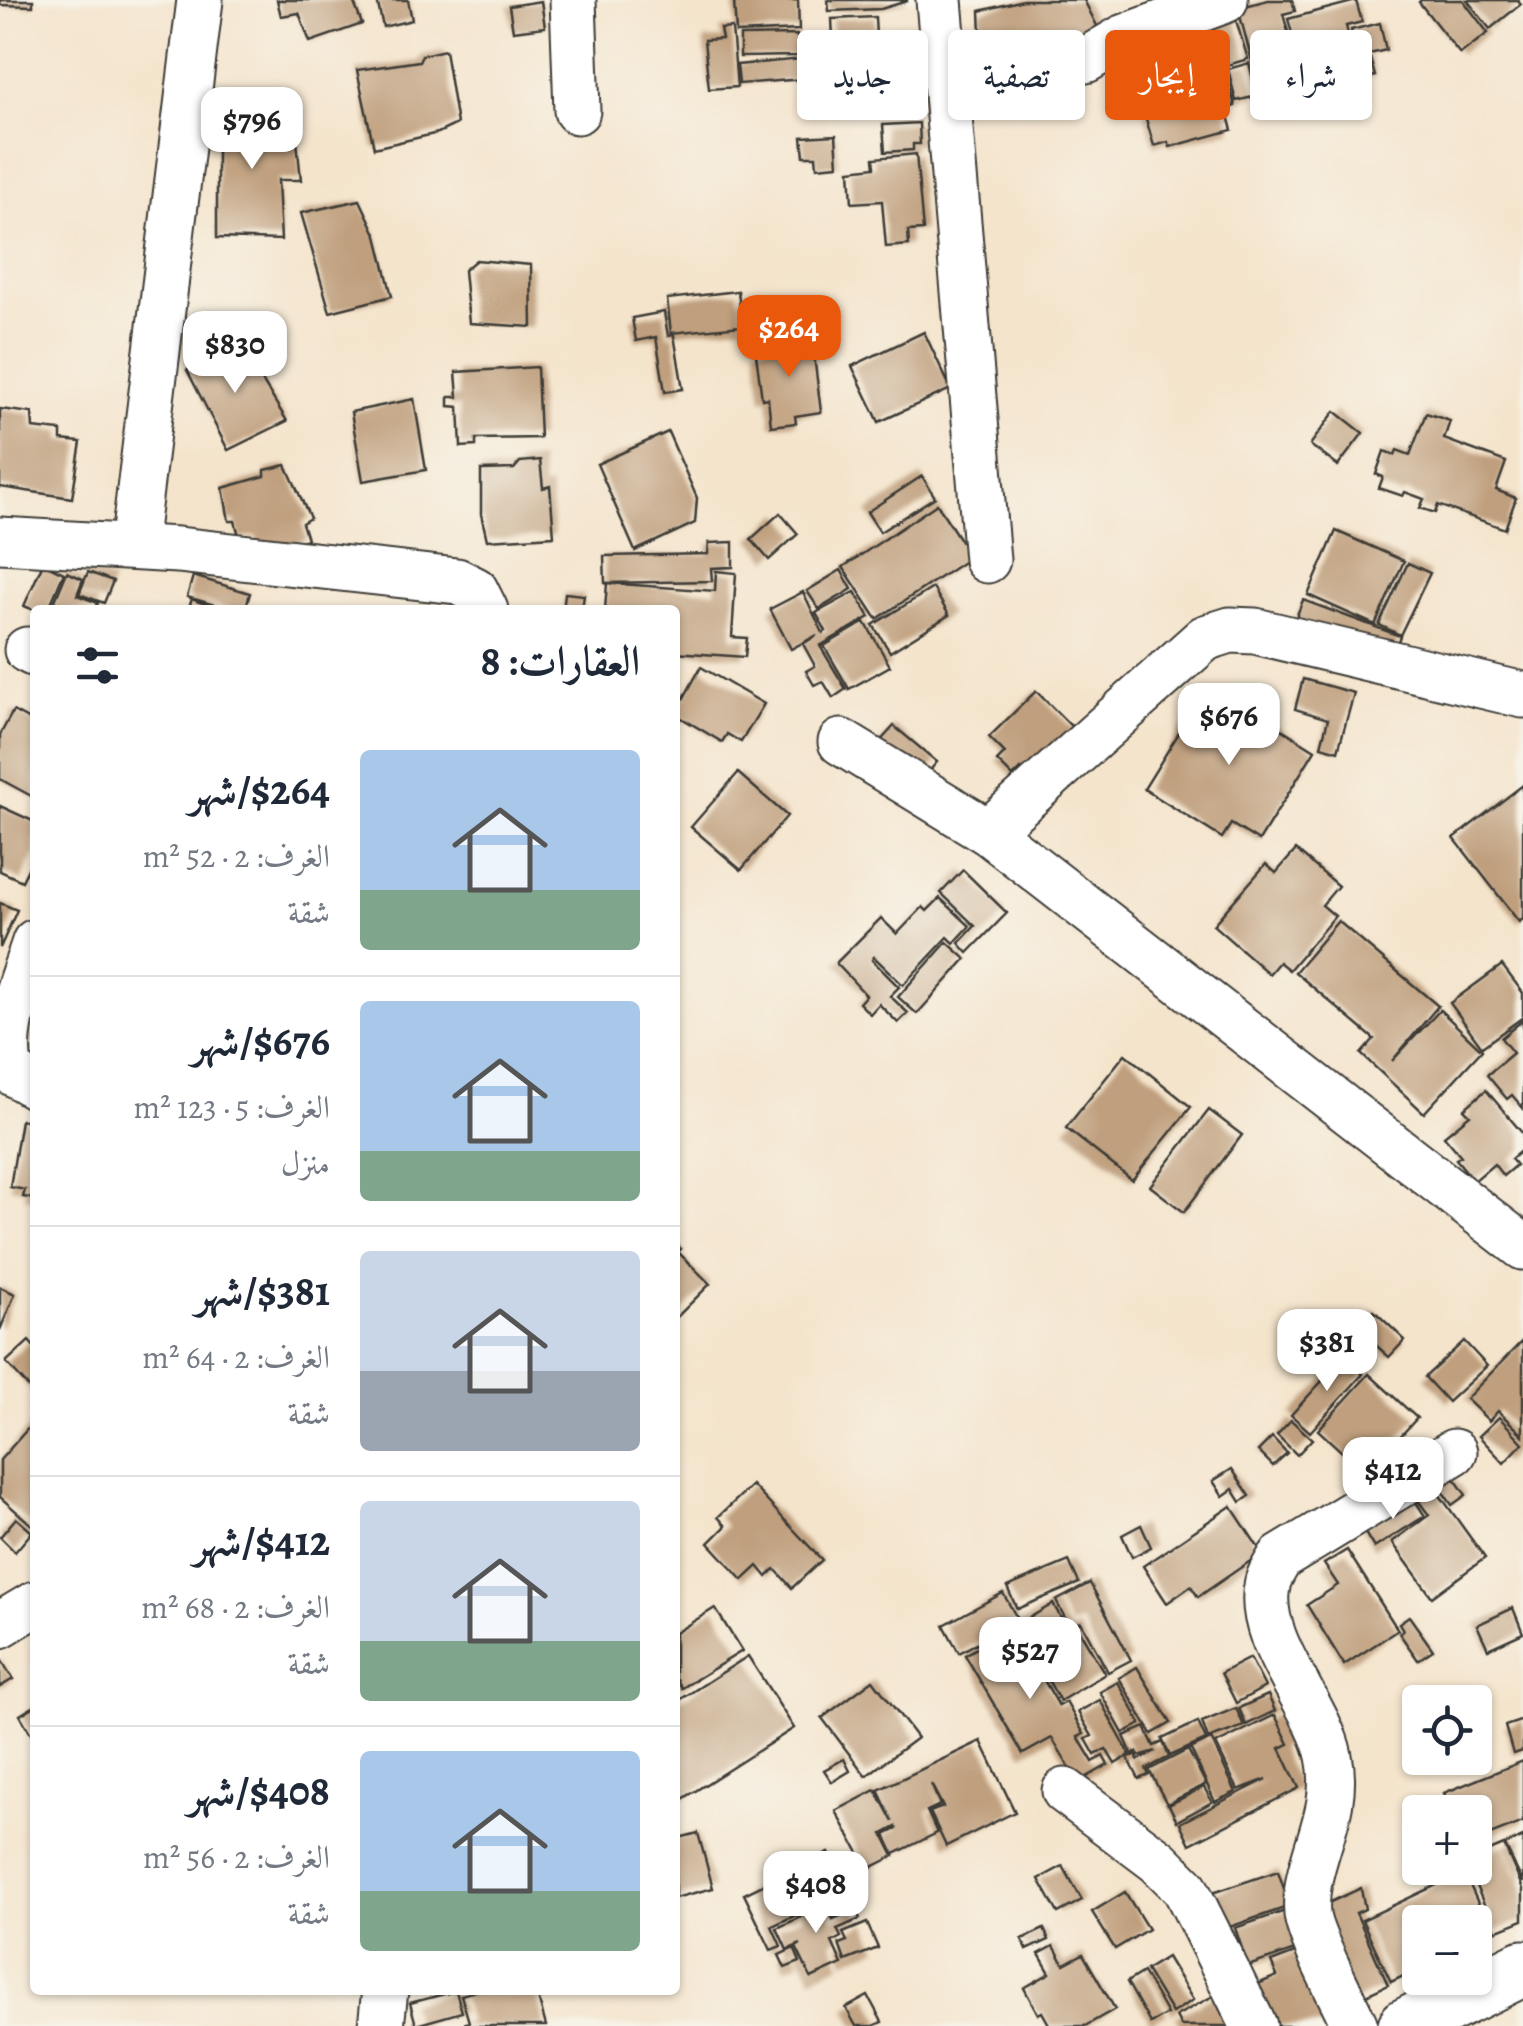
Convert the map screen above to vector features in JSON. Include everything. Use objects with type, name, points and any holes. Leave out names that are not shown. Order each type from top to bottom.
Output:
[{"type":"street","points":[[133,547],[200,0]]},
{"type":"street","points":[[574,0],[578,111]]},
{"type":"street","points":[[939,0],[987,560]]},
{"type":"street","points":[[945,71],[1086,60],[1123,38],[1225,0]]},
{"type":"street","points":[[0,540],[133,547],[457,582],[475,590],[482,605]]},
{"type":"street","points":[[988,832],[1205,638],[1230,630],[1255,631],[1523,695]]},
{"type":"street","points":[[841,742],[988,832],[1523,1247]]},
{"type":"street","points":[[30,957],[5,1034],[4,1052],[10,1071],[30,1083]]},
{"type":"street","points":[[1355,2026],[1307,1917],[1308,1888],[1333,1790],[1329,1753],[1276,1640],[1266,1611],[1267,1584],[1280,1558],[1454,1452]]},
{"type":"street","points":[[0,1625],[30,1607]]},
{"type":"street","points":[[1065,1791],[1158,1861],[1185,1888],[1254,2026]]},
{"type":"street","points":[[1406,2026],[1523,1968]]},
{"type":"street","points":[[381,2026],[385,1995]]},
{"type":"building","points":[[0,0],[33,0],[33,6],[0,5]]},
{"type":"building","points":[[277,0],[353,0],[362,24],[310,42],[299,13],[281,16]]},
{"type":"building","points":[[377,0],[408,0],[412,20],[383,27]]},
{"type":"building","points":[[798,0],[799,30],[736,33],[734,1]]},
{"type":"building","points":[[828,0],[907,1],[881,9],[829,11]]},
{"type":"building","points":[[1023,0],[1084,0],[1101,34],[1085,38],[1085,30],[981,30],[980,11]]},
{"type":"building","points":[[1268,0],[1292,0],[1295,11],[1283,14],[1288,30],[1250,30],[1250,54],[1238,8]]},
{"type":"building","points":[[1421,0],[1463,0],[1488,33],[1460,54]]},
{"type":"building","points":[[1467,0],[1518,0],[1521,4],[1490,29]]},
{"type":"building","points":[[541,1],[545,27],[513,31],[509,6]]},
{"type":"building","points":[[1356,1],[1362,22],[1346,26],[1347,30],[1291,30],[1288,19]]},
{"type":"building","points":[[1233,11],[1248,59],[1230,64],[1230,30],[1182,28]]},
{"type":"building","points":[[875,17],[876,30],[833,30],[832,19]]},
{"type":"building","points":[[1380,23],[1386,50],[1372,53],[1372,30],[1351,30]]},
{"type":"building","points":[[732,28],[737,87],[709,89],[704,40],[722,39],[720,29]]},
{"type":"building","points":[[797,35],[797,56],[740,57],[740,36]]},
{"type":"building","points":[[445,50],[457,124],[438,133],[374,148],[357,70],[419,61],[422,55]]},
{"type":"building","points":[[797,59],[797,80],[739,84],[737,65]]},
{"type":"building","points":[[1249,63],[1250,98],[1236,101],[1230,68]]},
{"type":"building","points":[[217,104],[277,109],[282,141],[297,141],[301,180],[278,180],[281,240],[217,238]]},
{"type":"building","points":[[1146,120],[1229,120],[1232,130],[1170,147],[1168,142],[1154,146]]},
{"type":"building","points":[[919,123],[920,144],[913,144],[913,150],[885,152],[883,125]]},
{"type":"building","points":[[836,135],[838,165],[817,167],[816,156],[804,156],[802,137]]},
{"type":"building","points":[[916,154],[923,230],[908,231],[909,245],[886,247],[882,201],[852,203],[850,170],[875,167],[874,158]]},
{"type":"building","points":[[360,200],[377,236],[392,296],[330,312],[301,213]]},
{"type":"building","points":[[476,260],[531,265],[532,327],[469,323],[464,270]]},
{"type":"building","points":[[738,291],[742,326],[671,333],[667,299]]},
{"type":"building","points":[[664,312],[668,336],[674,335],[683,389],[665,392],[656,337],[636,341],[632,318]]},
{"type":"building","points":[[924,332],[951,389],[879,422],[852,366]]},
{"type":"building","points":[[812,339],[821,412],[795,416],[796,423],[771,426],[768,398],[762,399],[755,347]]},
{"type":"building","points":[[237,340],[287,421],[228,450],[187,370]]},
{"type":"building","points":[[537,367],[540,438],[476,439],[476,446],[461,447],[459,407],[449,406],[449,397],[458,397],[456,372]]},
{"type":"building","points":[[414,399],[426,470],[363,481],[351,412]]},
{"type":"building","points":[[0,409],[32,413],[33,428],[61,431],[61,440],[81,442],[72,498],[0,487]]},
{"type":"building","points":[[1335,411],[1363,433],[1338,466],[1310,445]]},
{"type":"building","points":[[1426,413],[1450,421],[1444,439],[1506,462],[1496,490],[1516,498],[1505,529],[1438,505],[1435,513],[1420,508],[1424,499],[1379,488],[1383,477],[1376,474],[1384,451],[1410,455]]},
{"type":"building","points":[[668,432],[697,498],[695,523],[635,551],[597,464]]},
{"type":"building","points":[[540,460],[543,488],[550,486],[554,536],[487,540],[481,514],[481,470],[514,469],[520,462]]},
{"type":"building","points":[[286,465],[310,518],[302,523],[307,539],[282,549],[259,547],[256,536],[240,539],[235,521],[229,521],[223,488],[265,476],[265,470]]},
{"type":"building","points":[[922,476],[935,497],[880,532],[867,512]]},
{"type":"building","points":[[937,504],[971,557],[877,619],[843,567]]},
{"type":"building","points":[[780,513],[798,534],[769,560],[751,539]]},
{"type":"building","points":[[1336,531],[1404,561],[1375,625],[1308,595]]},
{"type":"building","points":[[733,542],[733,567],[711,568],[712,581],[605,583],[604,556],[708,554],[709,543]]},
{"type":"building","points":[[43,563],[64,573],[50,605],[24,606]]},
{"type":"building","points":[[1408,563],[1430,573],[1400,635],[1379,625]]},
{"type":"building","points":[[841,570],[852,589],[819,609],[807,591]]},
{"type":"building","points":[[716,571],[736,573],[732,637],[747,638],[745,657],[680,652],[680,605],[605,605],[607,583],[715,591]]},
{"type":"building","points":[[67,572],[83,579],[77,595],[98,603],[97,605],[53,605]]},
{"type":"building","points":[[88,572],[113,581],[104,603],[79,594]]},
{"type":"building","points":[[193,576],[250,593],[246,605],[215,605],[187,597]]},
{"type":"building","points":[[933,588],[949,615],[890,652],[873,625]]},
{"type":"building","points":[[803,592],[823,633],[826,631],[816,613],[855,592],[870,617],[820,646],[846,689],[833,698],[823,681],[814,685],[806,671],[815,666],[803,644],[817,635],[791,649],[770,609]]},
{"type":"building","points":[[565,593],[584,595],[583,605],[564,605]]},
{"type":"building","points":[[1303,600],[1400,636],[1391,661],[1293,625]]},
{"type":"building","points":[[865,622],[890,666],[849,689],[824,646]]},
{"type":"building","points":[[701,667],[764,704],[741,742],[727,734],[722,742],[680,717],[680,705]]},
{"type":"building","points":[[1303,679],[1354,693],[1338,751],[1321,746],[1328,719],[1295,709]]},
{"type":"building","points":[[1036,691],[1079,734],[1033,780],[1021,769],[1013,777],[997,761],[1005,753],[989,737]]},
{"type":"building","points":[[1203,694],[1221,705],[1227,695],[1315,750],[1259,841],[1231,824],[1222,838],[1144,789]]},
{"type":"building","points":[[13,711],[30,720],[30,795],[0,779],[0,735]]},
{"type":"building","points":[[894,726],[937,762],[920,782],[877,745]]},
{"type":"building","points":[[738,773],[787,816],[741,870],[691,827]]},
{"type":"building","points":[[1523,785],[1523,919],[1519,922],[1454,838]]},
{"type":"building","points":[[0,806],[30,820],[30,864],[22,881],[0,871]]},
{"type":"building","points":[[1296,850],[1338,886],[1322,905],[1335,916],[1289,970],[1279,962],[1269,974],[1213,925],[1266,864],[1276,873]]},
{"type":"building","points":[[963,870],[1007,913],[968,953],[959,943],[975,926],[941,893]]},
{"type":"building","points":[[940,898],[970,926],[954,943],[948,937],[903,985],[874,957],[872,960],[899,987],[890,996],[908,1013],[898,1023],[879,1004],[870,1014],[859,1003],[866,995],[836,963],[881,918],[897,934],[923,907],[927,911]]},
{"type":"building","points":[[0,903],[17,910],[0,948]]},
{"type":"building","points":[[1338,921],[1438,1006],[1392,1061],[1440,1010],[1482,1050],[1424,1113],[1361,1054],[1374,1039],[1295,972]]},
{"type":"building","points":[[947,942],[966,959],[917,1014],[898,997]]},
{"type":"building","points":[[1502,965],[1523,993],[1523,1017],[1482,1047],[1450,1003]]},
{"type":"building","points":[[1523,1020],[1523,1108],[1512,1095],[1507,1099],[1487,1075],[1513,1053],[1501,1038]]},
{"type":"building","points":[[1125,1054],[1191,1107],[1132,1180],[1066,1128]]},
{"type":"building","points":[[1486,1090],[1523,1134],[1523,1149],[1511,1159],[1516,1165],[1503,1176],[1494,1164],[1474,1181],[1456,1159],[1461,1156],[1444,1136],[1470,1115],[1464,1109]]},
{"type":"building","points":[[1209,1110],[1242,1135],[1184,1212],[1150,1186]]},
{"type":"building","points":[[21,1120],[30,1122],[30,1198],[23,1197],[25,1190],[10,1187]]},
{"type":"building","points":[[680,1254],[710,1284],[680,1314]]},
{"type":"building","points":[[0,1287],[15,1294],[0,1330]]},
{"type":"building","points":[[1374,1311],[1405,1340],[1389,1357],[1358,1329]]},
{"type":"building","points":[[1523,1340],[1523,1435],[1498,1411],[1489,1421],[1466,1399]]},
{"type":"building","points":[[29,1341],[30,1389],[6,1362]]},
{"type":"building","points":[[1464,1341],[1487,1366],[1448,1402],[1425,1377]]},
{"type":"building","points":[[1344,1357],[1363,1374],[1310,1432],[1291,1415]]},
{"type":"building","points":[[1369,1374],[1417,1418],[1366,1474],[1318,1430]]},
{"type":"building","points":[[1499,1417],[1523,1443],[1504,1463],[1479,1436]]},
{"type":"building","points":[[1291,1420],[1312,1439],[1297,1455],[1277,1435]]},
{"type":"building","points":[[30,1426],[30,1524],[0,1497],[0,1460]]},
{"type":"building","points":[[1272,1437],[1287,1453],[1273,1466],[1258,1451]]},
{"type":"building","points":[[1232,1469],[1250,1496],[1241,1502],[1233,1489],[1223,1496],[1213,1481]]},
{"type":"building","points":[[1450,1472],[1466,1495],[1452,1505],[1436,1482]]},
{"type":"building","points":[[752,1485],[822,1560],[792,1588],[775,1569],[767,1577],[758,1566],[743,1580],[709,1543],[726,1526],[718,1517]]},
{"type":"building","points":[[1434,1487],[1485,1558],[1432,1597],[1392,1542],[1429,1515],[1417,1499]]},
{"type":"building","points":[[1412,1496],[1425,1516],[1374,1548],[1362,1528]]},
{"type":"building","points":[[1231,1506],[1262,1553],[1198,1597],[1191,1586],[1167,1603],[1143,1566]]},
{"type":"building","points":[[16,1518],[30,1530],[15,1552],[0,1537]]},
{"type":"building","points":[[1141,1525],[1151,1547],[1132,1557],[1122,1535]]},
{"type":"building","points":[[1347,1550],[1398,1630],[1344,1665],[1307,1605],[1338,1585],[1324,1564]]},
{"type":"building","points":[[1069,1561],[1079,1583],[1017,1609],[1007,1587]]},
{"type":"building","points":[[1090,1583],[1131,1660],[1108,1672],[1081,1622],[1070,1627],[1056,1601]]},
{"type":"building","points":[[1003,1593],[1018,1620],[959,1653],[944,1625]]},
{"type":"building","points":[[1053,1604],[1070,1633],[1078,1628],[1105,1674],[1060,1701],[1017,1625]]},
{"type":"building","points":[[715,1608],[742,1651],[682,1688],[680,1630]]},
{"type":"building","points":[[1513,1608],[1523,1633],[1488,1649],[1477,1625]]},
{"type":"building","points":[[1409,1616],[1433,1650],[1418,1660],[1399,1633],[1403,1630],[1399,1623]]},
{"type":"building","points":[[1013,1627],[1059,1706],[1066,1702],[1084,1734],[1078,1737],[1093,1762],[1103,1756],[1108,1765],[1078,1782],[1052,1738],[1023,1754],[965,1655]]},
{"type":"building","points":[[748,1656],[794,1728],[680,1801],[680,1700]]},
{"type":"building","points":[[0,1658],[13,1679],[0,1687]]},
{"type":"building","points":[[1250,1658],[1265,1687],[1236,1703],[1221,1673]]},
{"type":"building","points":[[1137,1667],[1171,1723],[1152,1734],[1119,1678]]},
{"type":"building","points":[[873,1680],[917,1738],[866,1776],[822,1718]]},
{"type":"building","points":[[1118,1682],[1141,1724],[1123,1733],[1100,1692]]},
{"type":"building","points":[[1268,1695],[1275,1711],[1246,1725],[1239,1708]]},
{"type":"building","points":[[1100,1700],[1130,1755],[1115,1764],[1106,1749],[1095,1755],[1086,1739],[1092,1736],[1078,1712]]},
{"type":"building","points":[[1236,1708],[1244,1726],[1208,1739],[1202,1722]]},
{"type":"building","points":[[30,1709],[30,1732],[20,1715]]},
{"type":"building","points":[[1275,1715],[1289,1744],[1280,1748],[1299,1788],[1190,1844],[1180,1823],[1267,1779],[1238,1790],[1216,1744]]},
{"type":"building","points":[[1523,1720],[1523,1751],[1513,1754],[1505,1726]]},
{"type":"building","points":[[1198,1722],[1206,1740],[1170,1756],[1162,1739]]},
{"type":"building","points":[[1145,1727],[1154,1746],[1163,1742],[1169,1757],[1146,1769],[1149,1775],[1139,1779],[1128,1758],[1136,1755],[1138,1760],[1156,1751],[1132,1754],[1124,1736]]},
{"type":"building","points":[[1211,1739],[1236,1792],[1215,1802],[1191,1749]]},
{"type":"building","points":[[981,1741],[1015,1812],[946,1846],[930,1812],[943,1807],[931,1784],[940,1805],[927,1811],[937,1833],[894,1854],[885,1835],[896,1827],[883,1834],[894,1856],[868,1869],[836,1811],[876,1790],[893,1822],[878,1790]]},
{"type":"building","points":[[1188,1750],[1206,1784],[1167,1804],[1149,1770]]},
{"type":"building","points":[[844,1759],[850,1771],[832,1782],[824,1770]]},
{"type":"building","points":[[1523,1761],[1523,1822],[1492,1834],[1492,1795],[1444,1793]]},
{"type":"building","points":[[1204,1787],[1212,1802],[1177,1821],[1169,1805]]},
{"type":"building","points":[[698,1833],[713,1888],[680,1897],[680,1838]]},
{"type":"building","points":[[1523,1837],[1523,1883],[1505,1845]]},
{"type":"building","points":[[1504,1845],[1523,1889],[1523,1920],[1496,1931],[1492,1905],[1484,1905],[1476,1885],[1492,1885],[1492,1850]]},
{"type":"building","points":[[829,1853],[854,1905],[835,1913],[826,1894],[796,1909],[798,1914],[772,1926],[781,1946],[771,1950],[744,1894]]},
{"type":"building","points":[[1063,1866],[1082,1900],[1058,1913],[1039,1879]]},
{"type":"building","points":[[1278,1871],[1290,1906],[1224,1929],[1212,1893]]},
{"type":"building","points":[[1436,1885],[1470,1885],[1479,1905],[1402,1905],[1402,1977],[1391,1982],[1362,1920]]},
{"type":"building","points":[[1361,1888],[1365,1909],[1356,1913],[1388,1985],[1351,2002],[1324,1905]]},
{"type":"building","points":[[1125,1892],[1148,1929],[1115,1949],[1092,1912]]},
{"type":"building","points":[[824,1898],[833,1919],[856,1909],[860,1919],[837,1929],[841,1937],[832,1942],[842,1964],[811,1978],[796,1947],[801,1944],[787,1950],[777,1928],[803,1916],[800,1909]]},
{"type":"building","points":[[1291,1909],[1304,1947],[1248,1966],[1235,1928]]},
{"type":"building","points":[[867,1923],[878,1948],[845,1961],[839,1944],[847,1941],[843,1933]]},
{"type":"building","points":[[1044,1929],[1049,1940],[1027,1950],[1022,1939]]},
{"type":"building","points":[[1054,1946],[1064,1964],[1083,1954],[1115,2009],[1085,2026],[1050,2026],[1042,2012],[1038,2014],[1024,1988],[1050,1973],[1039,1954]]},
{"type":"building","points":[[794,1948],[800,1962],[785,1968],[779,1955]]},
{"type":"building","points":[[1300,1951],[1335,2022],[1325,2026],[1269,2026],[1253,1986],[1277,1976],[1271,1962]]},
{"type":"building","points":[[1167,1957],[1193,2000],[1172,2013],[1146,1970]]},
{"type":"building","points":[[1143,1972],[1167,2014],[1150,2023],[1127,1982]]},
{"type":"building","points":[[1217,1994],[1234,2026],[1181,2026],[1176,2016]]},
{"type":"building","points":[[457,1995],[462,2012],[416,2025],[410,2003]]},
{"type":"building","points":[[461,1995],[537,1995],[546,2026],[458,2026],[469,2022]]},
{"type":"building","points":[[868,1996],[882,2022],[856,2026],[846,2008]]}]
